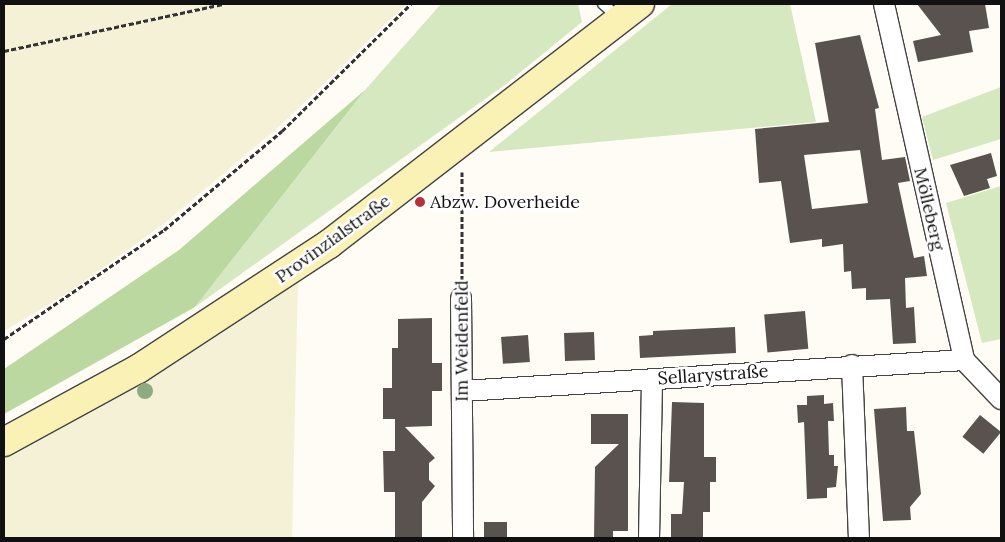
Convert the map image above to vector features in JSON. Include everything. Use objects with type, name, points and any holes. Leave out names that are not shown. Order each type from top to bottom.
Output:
[{"type":"main road","name":"Provinzialstraße","points":[[4,442],[222,317],[329,244],[461,144],[621,9]]},
{"type":"street","name":"Mölleberg","points":[[884,4],[964,360]]},
{"type":"street","name":"Im Weidenfeld","points":[[461,298],[463,538]]},
{"type":"street","name":"Sellarystraße","points":[[462,391],[652,380],[852,365],[964,360]]},
{"type":"street","points":[[964,360],[1001,399]]},
{"type":"street","points":[[852,365],[860,538]]},
{"type":"street","points":[[649,538],[652,380]]},
{"type":"path","points":[[4,51],[223,4]]},
{"type":"path","points":[[4,339],[164,230],[297,117],[411,4]]},
{"type":"path","name":"Im Weidenfeld","points":[[461,144],[461,298]]},
{"type":"shaded area","points":[[4,4],[406,4],[282,124],[166,222],[71,291],[4,331]]},
{"type":"shaded area","points":[[298,279],[292,538],[4,538],[4,451]]},
{"type":"green space","points":[[441,4],[578,4],[582,22],[506,84],[195,307],[365,90]]},
{"type":"green space","points":[[672,4],[790,4],[816,122],[489,152]]},
{"type":"green space","points":[[1001,87],[1001,139],[933,160],[922,117]]},
{"type":"green space","points":[[365,90],[195,307],[4,414],[4,369],[179,250]]},
{"type":"green space","points":[[1001,186],[1001,339],[982,343],[946,203]]},
{"type":"building","points":[[917,4],[985,4],[989,28],[969,31],[973,52],[918,62],[913,41],[941,35]]},
{"type":"building","points":[[860,35],[879,108],[875,109],[882,160],[905,157],[910,181],[898,183],[914,258],[924,256],[927,276],[905,278],[906,308],[914,307],[916,343],[893,344],[890,299],[866,300],[866,288],[852,289],[851,271],[844,272],[843,244],[822,247],[822,239],[790,243],[781,181],[759,183],[755,129],[829,122],[815,43]],"holes":[[[860,150],[868,203],[812,209],[804,155]]]},
{"type":"building","points":[[991,153],[997,176],[987,179],[990,188],[964,196],[950,165]]},
{"type":"building","points":[[805,311],[808,349],[767,352],[764,315]]},
{"type":"building","points":[[432,318],[432,363],[442,363],[442,391],[432,391],[432,426],[405,427],[435,458],[429,463],[429,480],[435,486],[422,502],[422,538],[395,538],[395,492],[384,492],[383,451],[395,451],[395,419],[383,419],[383,388],[392,388],[392,348],[398,348],[398,319]]},
{"type":"building","points":[[735,327],[736,353],[640,358],[639,336],[653,335],[653,331]]},
{"type":"building","points":[[594,332],[595,360],[565,361],[564,333]]},
{"type":"building","points":[[528,335],[530,362],[503,364],[501,337]]},
{"type":"building","points":[[824,395],[824,404],[833,403],[834,421],[828,421],[829,455],[834,455],[834,466],[838,466],[836,487],[827,488],[827,498],[807,499],[804,422],[798,423],[797,405],[807,405],[807,396]]},
{"type":"building","points":[[672,402],[704,403],[704,457],[716,457],[716,482],[710,482],[710,512],[703,512],[703,538],[671,538],[671,514],[682,514],[684,482],[669,482]]},
{"type":"building","points":[[906,407],[907,431],[914,431],[921,494],[910,507],[911,520],[883,521],[874,409]]},
{"type":"building","points":[[591,414],[628,414],[628,531],[613,531],[613,538],[594,538],[595,467],[619,444],[591,444]]},
{"type":"building","points":[[980,415],[1001,432],[983,454],[962,437]]},
{"type":"building","points":[[484,522],[507,522],[507,538],[484,538]]},
{"type":"place","name":"Abzw. Doverheide","points":[[420,202]]}]
